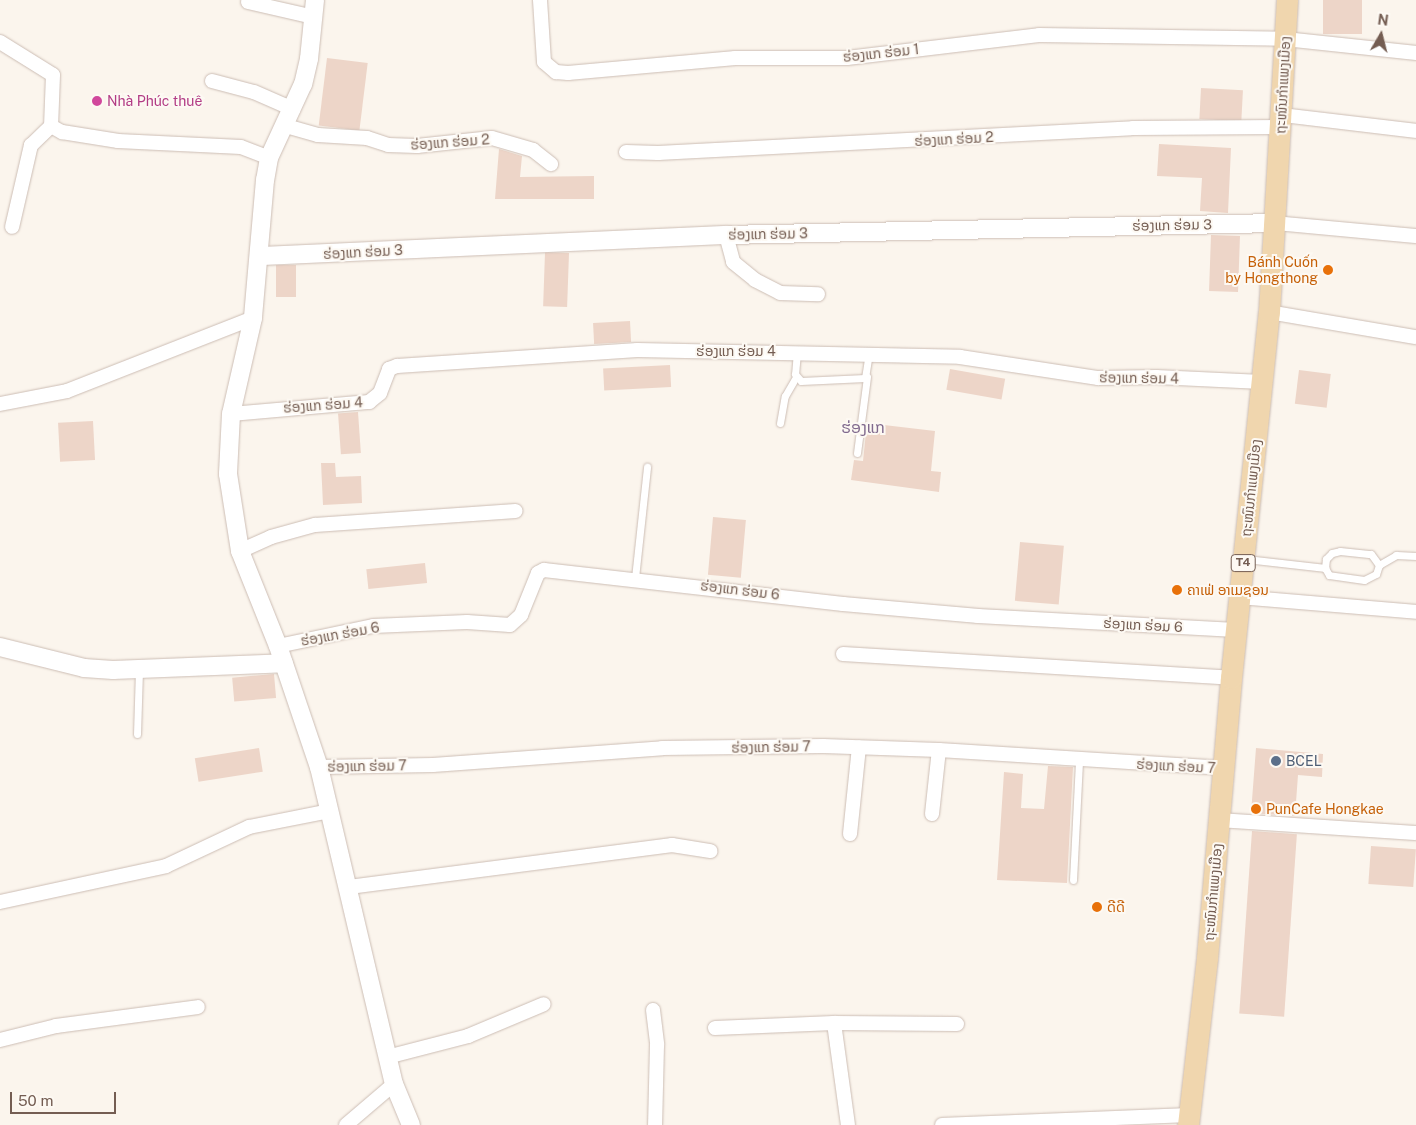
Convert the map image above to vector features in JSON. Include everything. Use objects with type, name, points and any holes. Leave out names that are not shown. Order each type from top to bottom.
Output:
[{"type":"main road","name":"ຖະໜົນກຳແພງເມືອງ","points":[[1188,1120],[1207,958],[1231,678],[1262,382],[1275,223],[1287,0]]},
{"type":"street","name":"ຮ່ອງແກ ຮ່ອມ 1","points":[[540,0],[544,62],[556,72],[568,73],[735,58],[847,58],[1038,35],[1285,39],[1416,53]]},
{"type":"street","points":[[248,2],[314,8],[309,58],[286,126],[269,158],[262,201],[260,256],[253,318],[231,414],[228,474],[240,552],[278,646],[319,767],[387,1057],[394,1084],[411,1125]]},
{"type":"street","points":[[0,42],[51,71],[50,126],[31,145],[12,227]]},
{"type":"street","points":[[212,81],[254,92],[293,108]]},
{"type":"street","name":"ຮ່ອງແກ ຮ່ອມ 2","points":[[626,152],[688,152],[1281,121],[1416,131]]},
{"type":"street","points":[[50,126],[62,132],[118,141],[241,147],[269,158]]},
{"type":"street","name":"ຮ່ອງແກ ຮ່ອມ 2","points":[[286,126],[318,135],[366,138],[388,145],[418,146],[492,138],[533,150],[551,164]]},
{"type":"street","points":[[1275,223],[1416,236]]},
{"type":"street","name":"ຮ່ອງແກ ຮ່ອມ 3","points":[[260,256],[726,235],[1275,223]]},
{"type":"street","points":[[726,235],[733,262],[755,280],[780,293],[818,294]]},
{"type":"street","points":[[1268,312],[1416,337]]},
{"type":"street","points":[[0,404],[67,391],[253,318]]},
{"type":"street","name":"ຮ່ອງແກ ຮ່ອມ 4","points":[[231,414],[369,402],[380,393],[389,369],[397,366],[636,350],[797,351],[868,353],[887,356],[960,357],[1098,378],[1156,377],[1262,382]]},
{"type":"street","points":[[240,552],[271,537],[315,526],[516,511]]},
{"type":"street","name":"ຮ່ອງແກ ຮ່ອມ 6","points":[[278,646],[373,626],[466,622],[510,625],[521,615],[538,573],[544,570],[635,578],[843,604],[978,616],[1236,630]]},
{"type":"street","points":[[1239,598],[1416,612]]},
{"type":"street","points":[[0,647],[84,668],[139,671],[284,663]]},
{"type":"street","points":[[843,654],[1231,678]]},
{"type":"street","name":"ຮ່ອງແກ ຮ່ອມ 7","points":[[319,767],[433,765],[662,748],[859,748],[939,750],[1079,761],[1224,768]]},
{"type":"street","points":[[850,834],[859,748]]},
{"type":"street","points":[[932,814],[939,750]]},
{"type":"street","points":[[0,902],[166,866],[249,827],[330,811]]},
{"type":"street","points":[[1218,820],[1416,833]]},
{"type":"street","points":[[348,887],[672,845],[711,851]]},
{"type":"street","points":[[387,1057],[468,1036],[544,1004]]},
{"type":"street","points":[[0,1040],[56,1026],[198,1008]]},
{"type":"street","points":[[652,1010],[657,1045],[655,1125]]},
{"type":"street","points":[[834,1023],[848,1125]]},
{"type":"street","points":[[715,1028],[834,1023],[957,1024]]},
{"type":"street","points":[[346,1125],[394,1084]]},
{"type":"street","points":[[942,1125],[1188,1120]]},
{"type":"lane","points":[[780,423],[785,396],[796,377],[797,351]]},
{"type":"lane","points":[[857,453],[867,377],[868,353]]},
{"type":"lane","points":[[796,377],[801,381],[867,377]]},
{"type":"lane","points":[[635,578],[647,468]]},
{"type":"lane","points":[[1379,565],[1372,554],[1336,552],[1326,559],[1325,568],[1333,578],[1364,580],[1373,578],[1379,565],[1396,555],[1416,556]]},
{"type":"lane","points":[[1243,559],[1325,568]]},
{"type":"lane","points":[[137,734],[139,671]]},
{"type":"lane","points":[[1073,880],[1079,761]]},
{"type":"building","points":[[1323,0],[1362,0],[1362,34],[1323,34]]},
{"type":"building","points":[[327,58],[368,63],[359,130],[319,125]]},
{"type":"building","points":[[1201,88],[1243,90],[1241,121],[1199,119]]},
{"type":"building","points":[[1159,144],[1231,148],[1228,213],[1200,211],[1202,178],[1157,176]]},
{"type":"building","points":[[499,149],[522,156],[520,177],[594,176],[594,199],[495,199]]},
{"type":"building","points":[[1211,235],[1240,236],[1238,292],[1209,291]]},
{"type":"building","points":[[545,252],[569,253],[567,307],[543,306]]},
{"type":"building","points":[[276,265],[296,265],[296,297],[276,297]]},
{"type":"building","points":[[630,321],[631,342],[594,344],[593,323]]},
{"type":"building","points":[[670,365],[671,387],[604,390],[603,369]]},
{"type":"building","points":[[950,369],[1005,379],[1002,399],[946,390]]},
{"type":"building","points":[[1299,370],[1331,374],[1327,408],[1295,404]]},
{"type":"building","points":[[358,412],[361,453],[341,454],[338,413]]},
{"type":"building","points":[[93,421],[95,460],[60,462],[58,423]]},
{"type":"building","points":[[867,423],[935,431],[931,471],[941,472],[939,492],[851,480],[854,460],[863,461]]},
{"type":"building","points":[[321,463],[335,463],[336,477],[361,476],[362,503],[323,505]]},
{"type":"building","points":[[713,517],[746,520],[741,578],[708,575]]},
{"type":"building","points":[[1020,542],[1064,546],[1059,605],[1015,601]]},
{"type":"building","points":[[425,563],[427,583],[368,589],[366,569]]},
{"type":"building","points":[[274,674],[276,698],[234,702],[232,678]]},
{"type":"building","points":[[259,748],[263,772],[199,782],[195,758]]},
{"type":"building","points":[[1256,748],[1323,754],[1322,777],[1298,775],[1295,816],[1251,813]]},
{"type":"building","points":[[1048,766],[1073,767],[1067,883],[997,880],[1004,772],[1023,774],[1021,808],[1044,809]]},
{"type":"building","points":[[1252,831],[1297,834],[1284,1017],[1239,1014]]},
{"type":"building","points":[[1371,846],[1416,849],[1413,887],[1368,884]]},
{"type":"place","name":"Nhà Phúc thuê","points":[[97,101]]},
{"type":"place","name":"Bánh Cuốn by Hongthong","points":[[1328,270]]},
{"type":"place","name":"ຄາເຟ່ ອາເມຊອນ","points":[[1177,590]]},
{"type":"place","name":"BCEL","points":[[1276,761]]},
{"type":"place","name":"PunCafe Hongkae","points":[[1256,809]]},
{"type":"place","name":"ດີດີ","points":[[1097,907]]},
{"type":"district","name":"ຮ່ອງແກ","points":[[863,428]]}]
